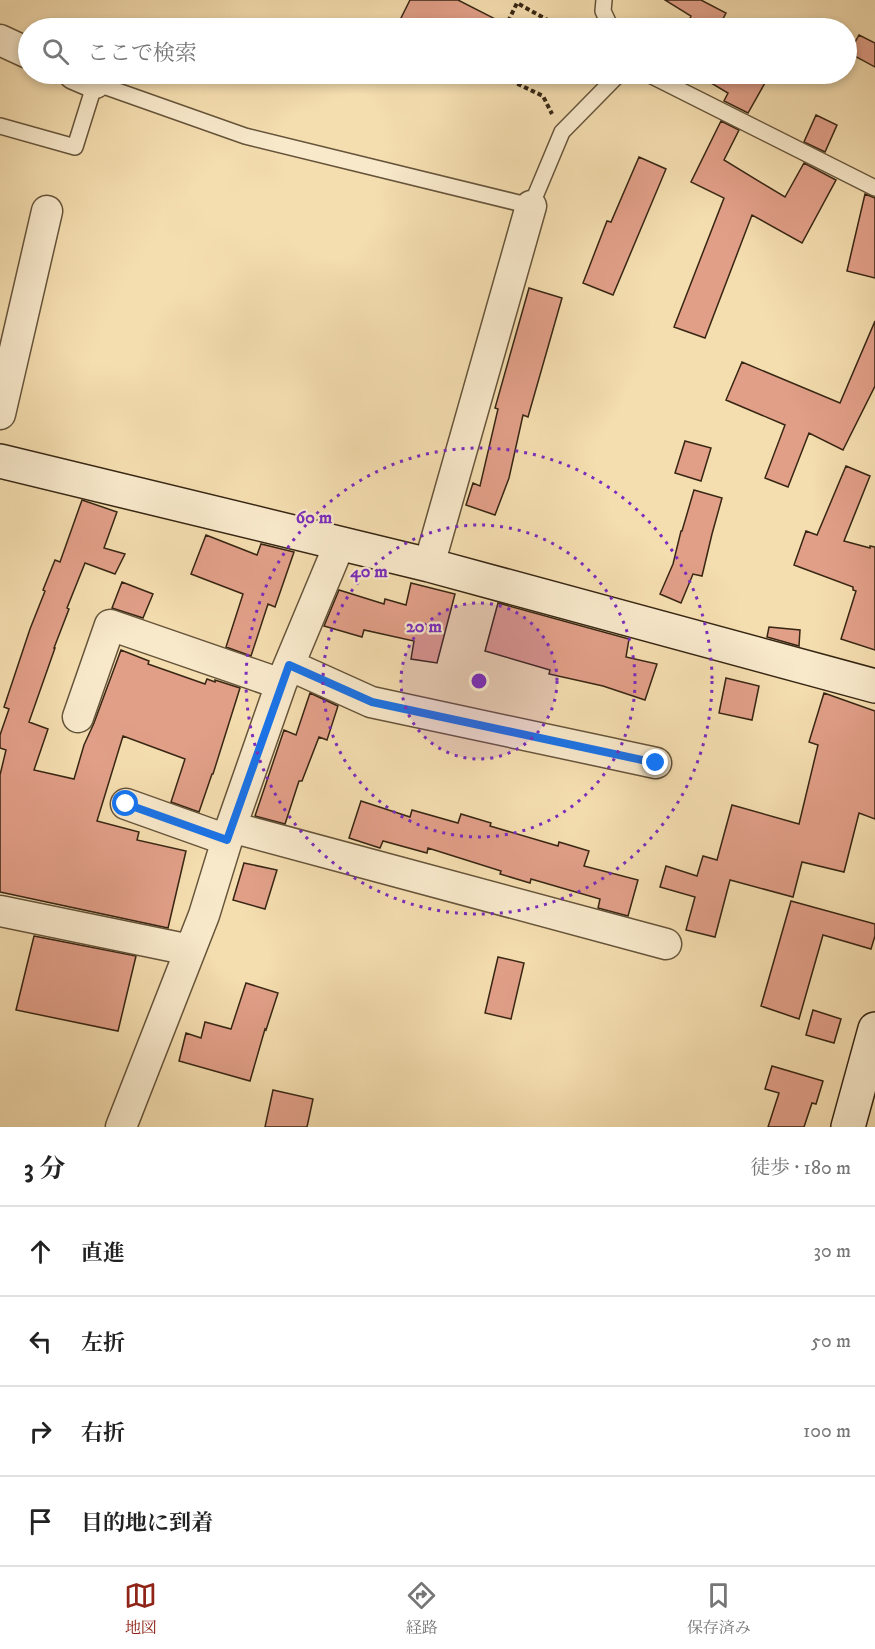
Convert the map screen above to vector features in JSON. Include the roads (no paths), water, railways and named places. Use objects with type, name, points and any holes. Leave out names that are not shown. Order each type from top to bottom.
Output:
[{"type":"street","points":[[0,40],[18,48]]},
{"type":"street","points":[[429,565],[531,206]]},
{"type":"street","points":[[0,414],[47,211]]},
{"type":"street","points":[[0,460],[429,565],[875,686]]},
{"type":"street","points":[[121,1127],[204,915],[229,833],[285,675],[340,543]]},
{"type":"street","points":[[78,717],[110,625],[372,702],[656,763]]},
{"type":"street","points":[[126,804],[229,833],[666,944]]},
{"type":"street","points":[[0,911],[190,950]]},
{"type":"street","points":[[848,1127],[867,1086],[875,1029]]},
{"type":"lane","points":[[604,0],[603,11],[606,18]]},
{"type":"lane","points":[[0,126],[75,147],[84,84]]},
{"type":"lane","points":[[102,84],[245,136],[531,206],[562,132],[609,84]]},
{"type":"lane","points":[[668,84],[875,188]]}]
